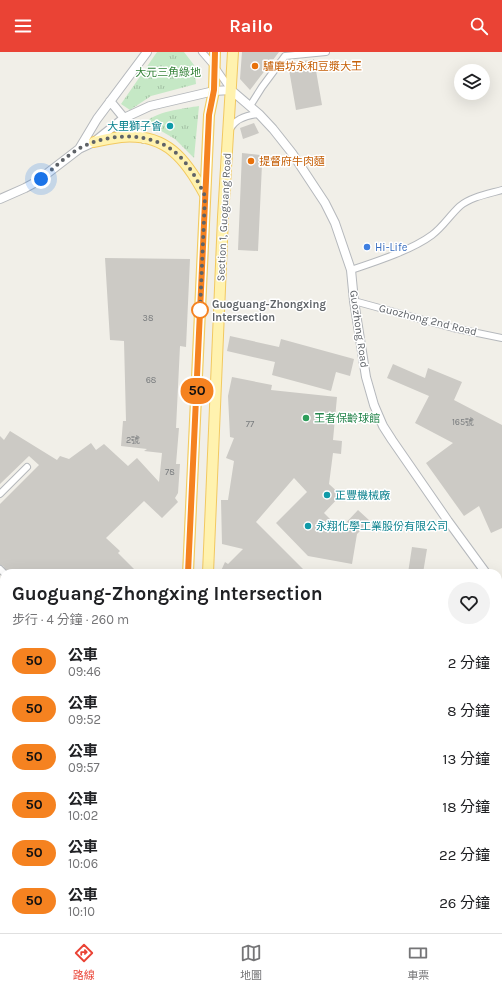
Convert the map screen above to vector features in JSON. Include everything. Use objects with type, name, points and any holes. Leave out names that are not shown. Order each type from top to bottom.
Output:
[{"type":"main road","name":"Section 1, Guoguang Road","points":[[188,569],[209,115],[214,90],[215,52]]},
{"type":"main road","name":"Section 1, Guoguang Road","points":[[208,569],[223,217],[233,52]]},
{"type":"main road","points":[[94,142],[121,137],[155,141],[168,147],[177,153],[185,162],[205,196]]},
{"type":"street","points":[[79,149],[88,132],[110,100],[147,52]]},
{"type":"street","points":[[202,52],[231,90]]},
{"type":"street","points":[[250,106],[285,56],[326,52]]},
{"type":"street","points":[[0,199],[41,179],[79,149],[94,142],[124,118],[150,106],[214,90],[231,90]]},
{"type":"street","name":"Guozhong Road","points":[[231,90],[259,114],[273,129],[292,153],[325,203],[335,223],[351,270],[354,301],[366,377],[374,406],[383,426],[448,521],[483,569]]},
{"type":"street","points":[[110,100],[124,118],[144,139]]},
{"type":"street","points":[[228,132],[234,123],[240,119],[250,115],[259,114]]},
{"type":"street","points":[[351,270],[406,249],[431,236],[442,228],[460,206],[472,199],[502,190]]},
{"type":"street","name":"Guozhong 2nd Road","points":[[354,301],[453,328],[502,338]]},
{"type":"street","points":[[0,494],[27,467]]},
{"type":"green space","name":"大元三角綠地","points":[[157,52],[184,52],[194,65],[196,84],[151,96],[130,110],[121,104]]},
{"type":"green space","name":"大元三角綠地","points":[[199,106],[194,158],[175,139],[156,128],[145,124],[154,116],[178,109]]},
{"type":"building","name":"驢磨坊永和豆漿大王","points":[[242,52],[279,52],[250,90],[240,79]]},
{"type":"building","points":[[314,59],[322,105],[296,110],[288,64]]},
{"type":"building","points":[[254,123],[259,133],[243,139],[240,128]]},
{"type":"building","points":[[242,153],[260,155],[259,164],[262,164],[258,251],[238,250]]},
{"type":"building","points":[[105,258],[190,259],[186,347],[180,346],[176,428],[179,428],[176,464],[180,464],[178,493],[175,498],[178,502],[162,518],[144,501],[106,538],[120,551],[118,553],[134,569],[5,569],[0,565],[0,504],[39,465],[29,456],[0,484],[0,436],[4,440],[10,431],[57,460],[60,456],[69,459],[91,443],[96,450],[104,444],[128,466],[137,458],[159,482],[162,453],[144,451],[147,449],[121,446],[123,421],[126,421],[124,341],[110,340]]},
{"type":"building","points":[[230,336],[279,347],[281,339],[354,359],[350,376],[336,372],[331,391],[272,375],[275,362],[227,351]]},
{"type":"building","points":[[393,364],[425,378],[428,368],[462,382],[454,400],[502,425],[502,528],[491,533],[479,506],[464,516],[426,463],[453,443],[415,423],[429,396],[387,378]]},
{"type":"building","points":[[232,377],[272,385],[271,390],[337,397],[333,440],[342,441],[341,454],[333,453],[329,484],[341,495],[324,513],[340,529],[358,510],[370,521],[357,534],[352,564],[308,556],[276,523],[307,492],[294,478],[256,522],[303,569],[222,569],[225,562],[228,564],[243,549],[222,544],[221,500],[228,500],[234,461],[226,458],[234,438],[230,437],[228,396]]},
{"type":"building","points":[[412,547],[427,549],[424,569],[409,569]]},
{"type":"bus line","name":"50","points":[[189,569],[209,115],[214,90],[215,52]]},
{"type":"place","name":"驢磨坊永和豆漿大王","points":[[255,66]]},
{"type":"place","name":"大里獅子會","points":[[170,126]]},
{"type":"place","name":"提督府牛肉麵","points":[[251,161]]},
{"type":"place","name":"Hi-Life","points":[[367,247]]},
{"type":"place","name":"Guoguang-Zhongxing Intersection","points":[[200,310]]},
{"type":"place","name":"王者保齡球館","points":[[306,418]]},
{"type":"place","name":"正豐機械廠","points":[[327,495]]},
{"type":"place","name":"永翔化學工業股份有限公司","points":[[308,526]]},
{"type":"route","points":[[41,179],[79,149],[94,142],[121,137],[138,138],[155,141],[177,153],[185,162],[205,196],[200,310]]}]
